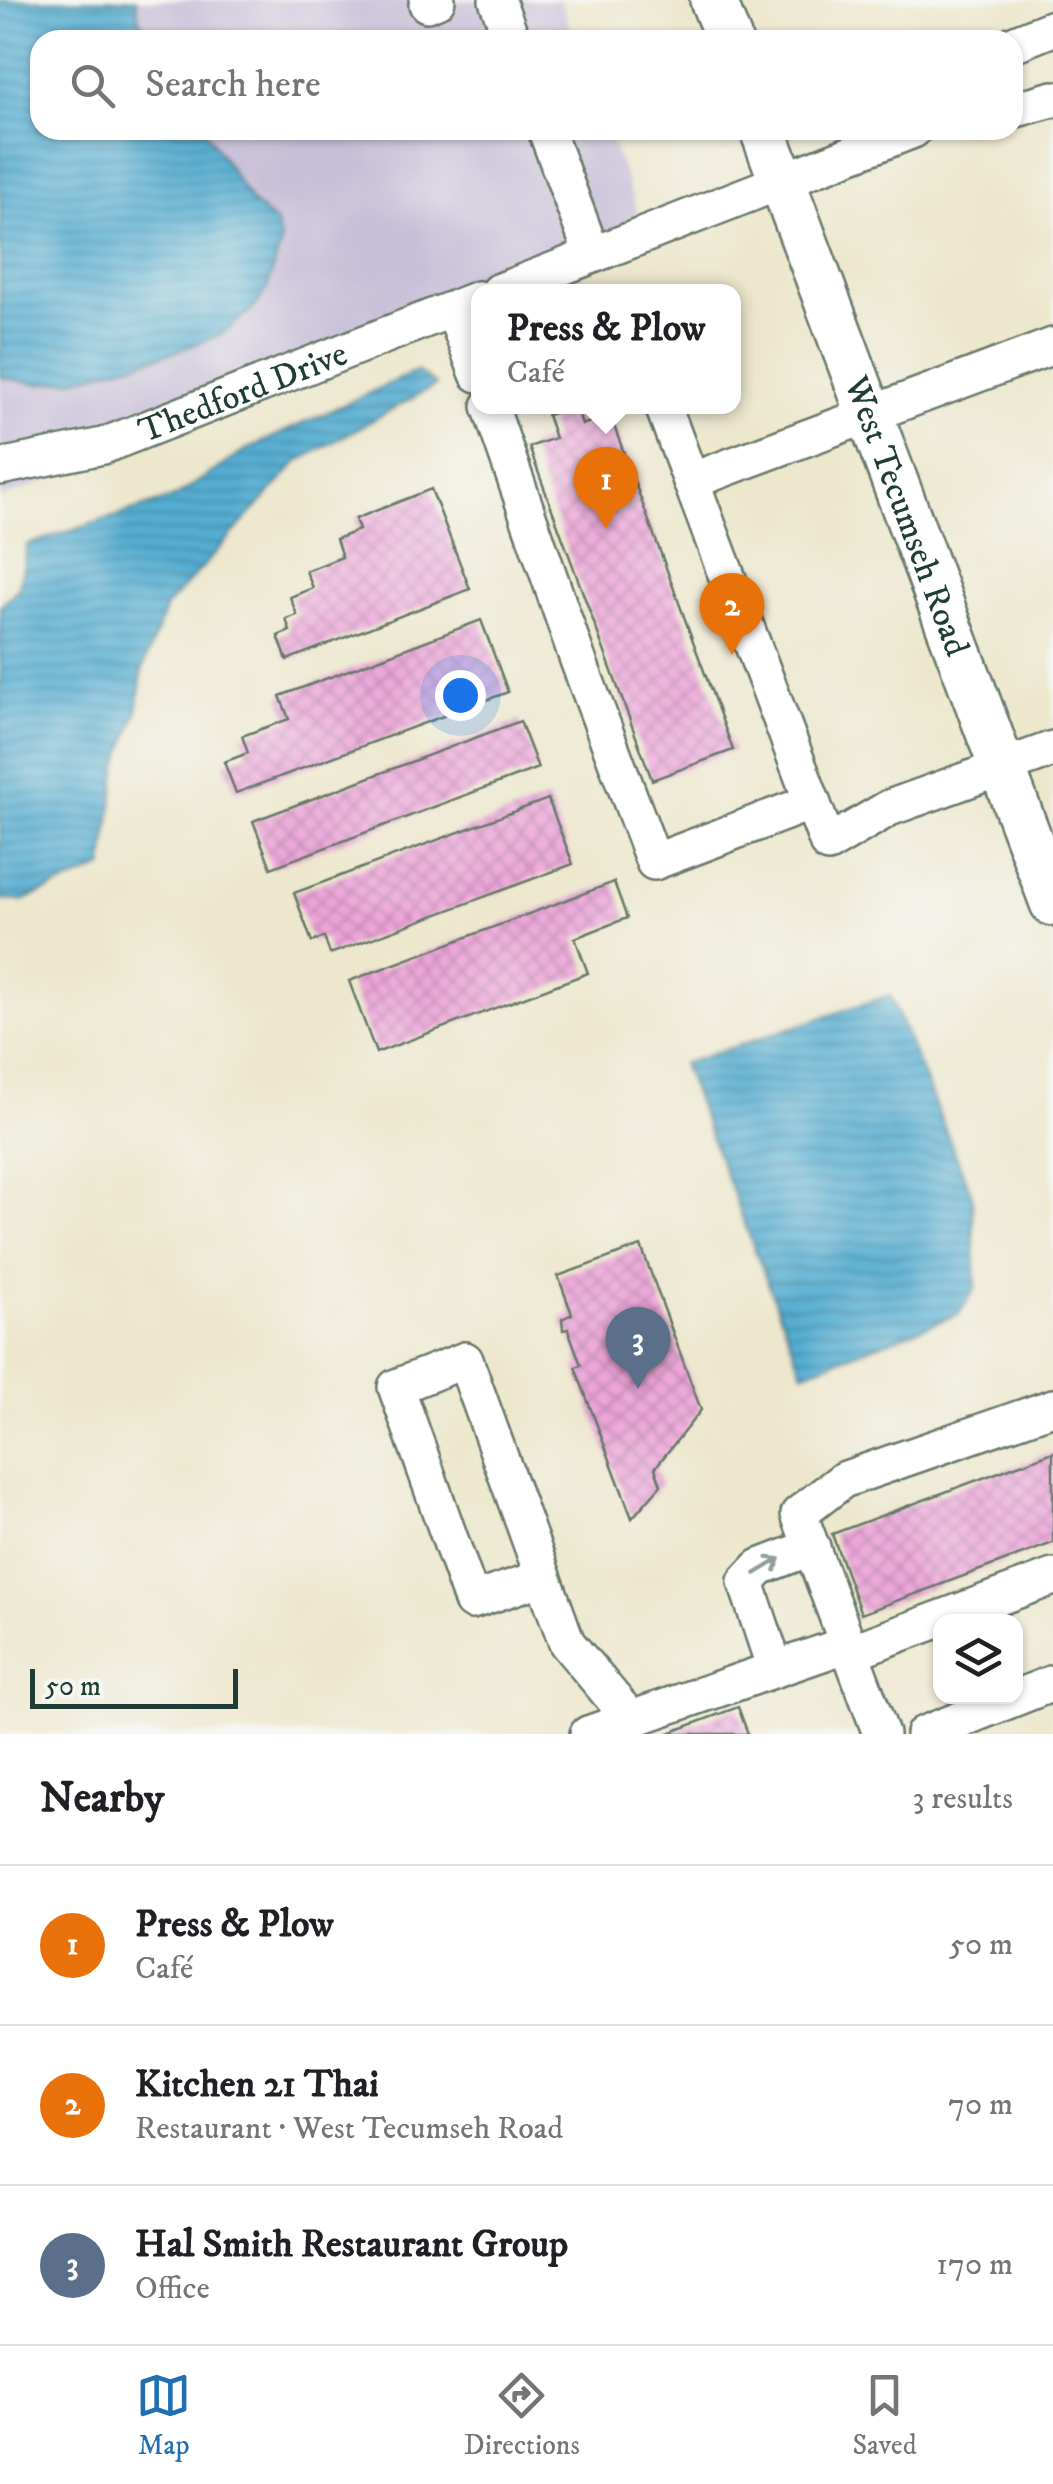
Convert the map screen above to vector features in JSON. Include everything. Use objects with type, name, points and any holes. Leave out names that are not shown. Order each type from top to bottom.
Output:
[{"type":"main road","points":[[713,0],[725,30]]},
{"type":"main road","name":"West Tecumseh Road","points":[[773,140],[782,180],[1053,903]]},
{"type":"lane","points":[[498,0],[508,30]]},
{"type":"lane","points":[[1023,40],[1053,28]]},
{"type":"lane","points":[[1023,107],[1053,99]]},
{"type":"lane","points":[[550,140],[592,254]]},
{"type":"lane","points":[[518,284],[888,140]]},
{"type":"lane","points":[[466,304],[471,333]]},
{"type":"lane","name":"Thedford Drive","points":[[0,467],[103,446],[466,304]]},
{"type":"lane","points":[[692,482],[1053,346]]},
{"type":"lane","points":[[493,414],[654,862],[812,802]]},
{"type":"lane","points":[[666,414],[828,844],[889,808],[1053,749]]},
{"type":"lane","points":[[541,1578],[472,1601],[396,1387],[465,1360],[567,1643],[629,1726]]},
{"type":"lane","points":[[881,1734],[800,1514],[843,1480],[1053,1407]]},
{"type":"lane","points":[[775,1669],[746,1582],[760,1567],[812,1548]]},
{"type":"lane","points":[[588,1734],[629,1726],[775,1669],[849,1648],[1053,1578]]},
{"type":"lane","points":[[924,1734],[1053,1683]]},
{"type":"shaded area","points":[[0,0],[560,0],[571,30],[30,30],[30,140],[612,140],[649,244],[547,284],[471,284],[471,314],[0,499]]},
{"type":"water","points":[[0,0],[136,0],[139,20],[146,30],[30,30],[30,140],[211,140],[251,202],[276,223],[281,243],[267,289],[255,307],[222,334],[175,352],[76,379],[38,384],[0,377]]},
{"type":"water","points":[[417,371],[436,385],[299,461],[166,607],[142,670],[137,713],[118,766],[103,868],[22,901],[0,899],[0,606],[19,588],[27,545],[175,497],[249,448]]},
{"type":"water","points":[[890,995],[972,1195],[976,1287],[959,1314],[803,1373],[682,1064]]},
{"type":"building","points":[[579,414],[582,425],[610,415],[733,750],[652,780],[529,447],[555,438],[547,415]]},
{"type":"building","points":[[431,489],[470,589],[287,660],[278,636],[290,631],[286,619],[297,615],[290,597],[313,588],[306,571],[342,557],[336,539],[359,530],[355,519]]},
{"type":"building","points":[[481,620],[508,692],[236,793],[224,762],[248,753],[242,736],[289,719],[280,696]]},
{"type":"building","points":[[520,721],[538,768],[271,868],[253,821]]},
{"type":"building","points":[[548,799],[573,864],[330,954],[324,937],[312,942],[294,893]]},
{"type":"building","points":[[614,882],[627,918],[575,938],[588,973],[376,1053],[349,981]]},
{"type":"building","points":[[641,1246],[701,1410],[655,1468],[661,1485],[632,1518],[575,1367],[581,1365],[568,1329],[563,1330],[562,1319],[572,1314],[558,1276]]},
{"type":"building","points":[[1053,1452],[1053,1543],[861,1614],[832,1534]]},
{"type":"building","points":[[738,1707],[748,1734],[666,1734]]},
{"type":"place","name":"Press & Plow","points":[[606,529]]},
{"type":"place","name":"Kitchen 21 Thai","points":[[732,655]]},
{"type":"place","name":"Hal Smith Restaurant Group","points":[[638,1389]]}]
